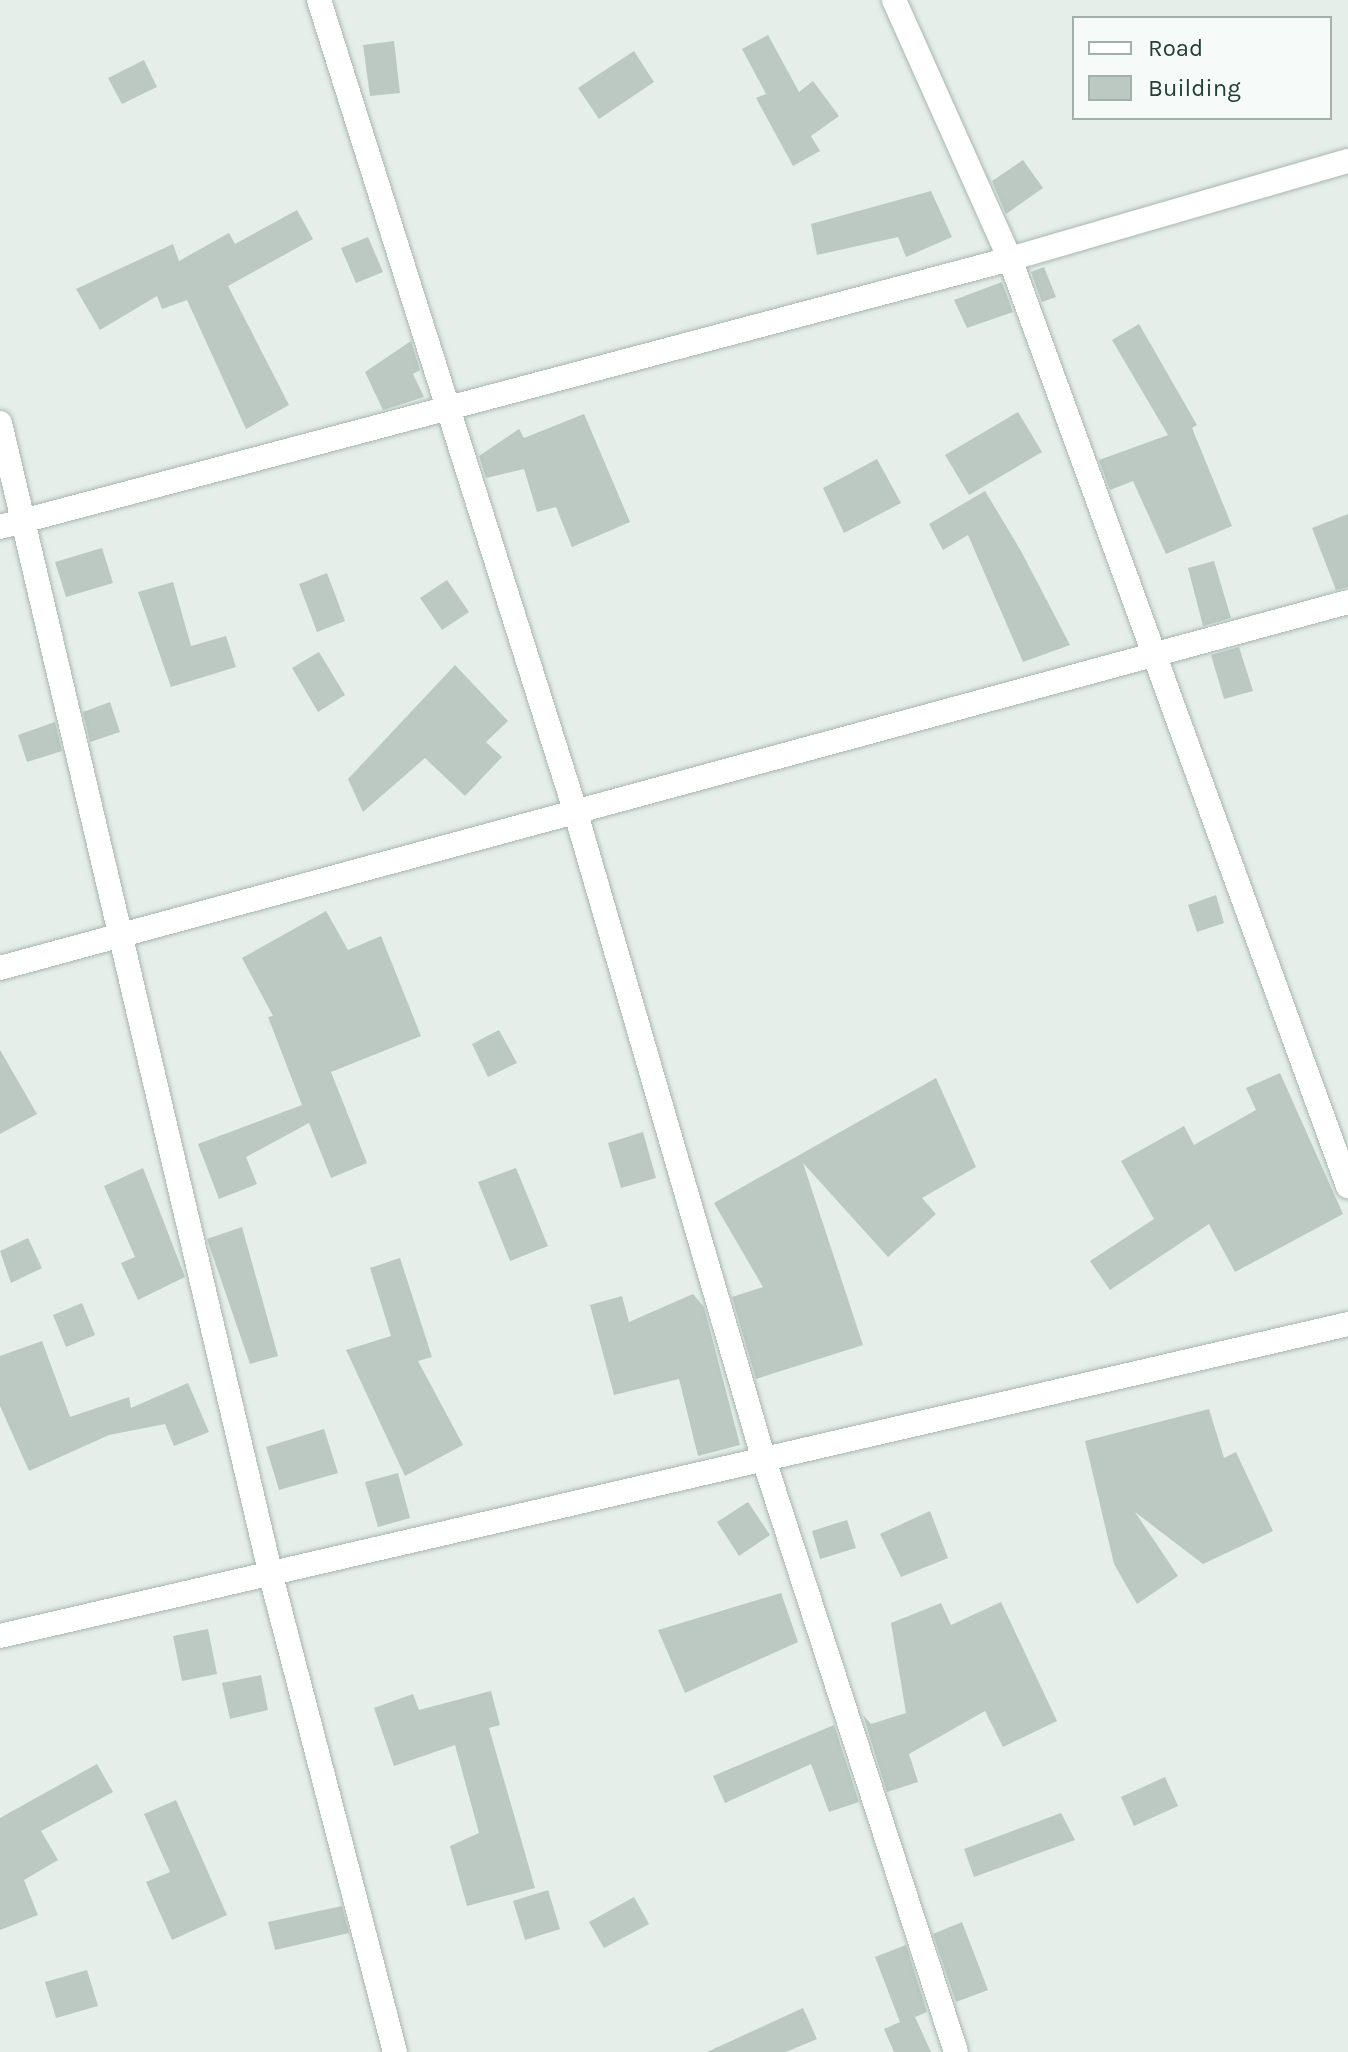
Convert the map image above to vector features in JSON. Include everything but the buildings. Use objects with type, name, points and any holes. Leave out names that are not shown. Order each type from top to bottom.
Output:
[{"type":"street","points":[[319,0],[575,810],[764,1460],[956,2052]]},
{"type":"street","points":[[894,0],[1010,259],[1348,1186]]},
{"type":"street","points":[[0,527],[1010,259],[1348,161]]},
{"type":"street","points":[[0,423],[25,519],[118,939],[271,1576],[395,2052]]},
{"type":"street","points":[[0,968],[118,939],[575,810],[1348,602]]},
{"type":"street","points":[[0,1636],[271,1576],[1348,1324]]}]
